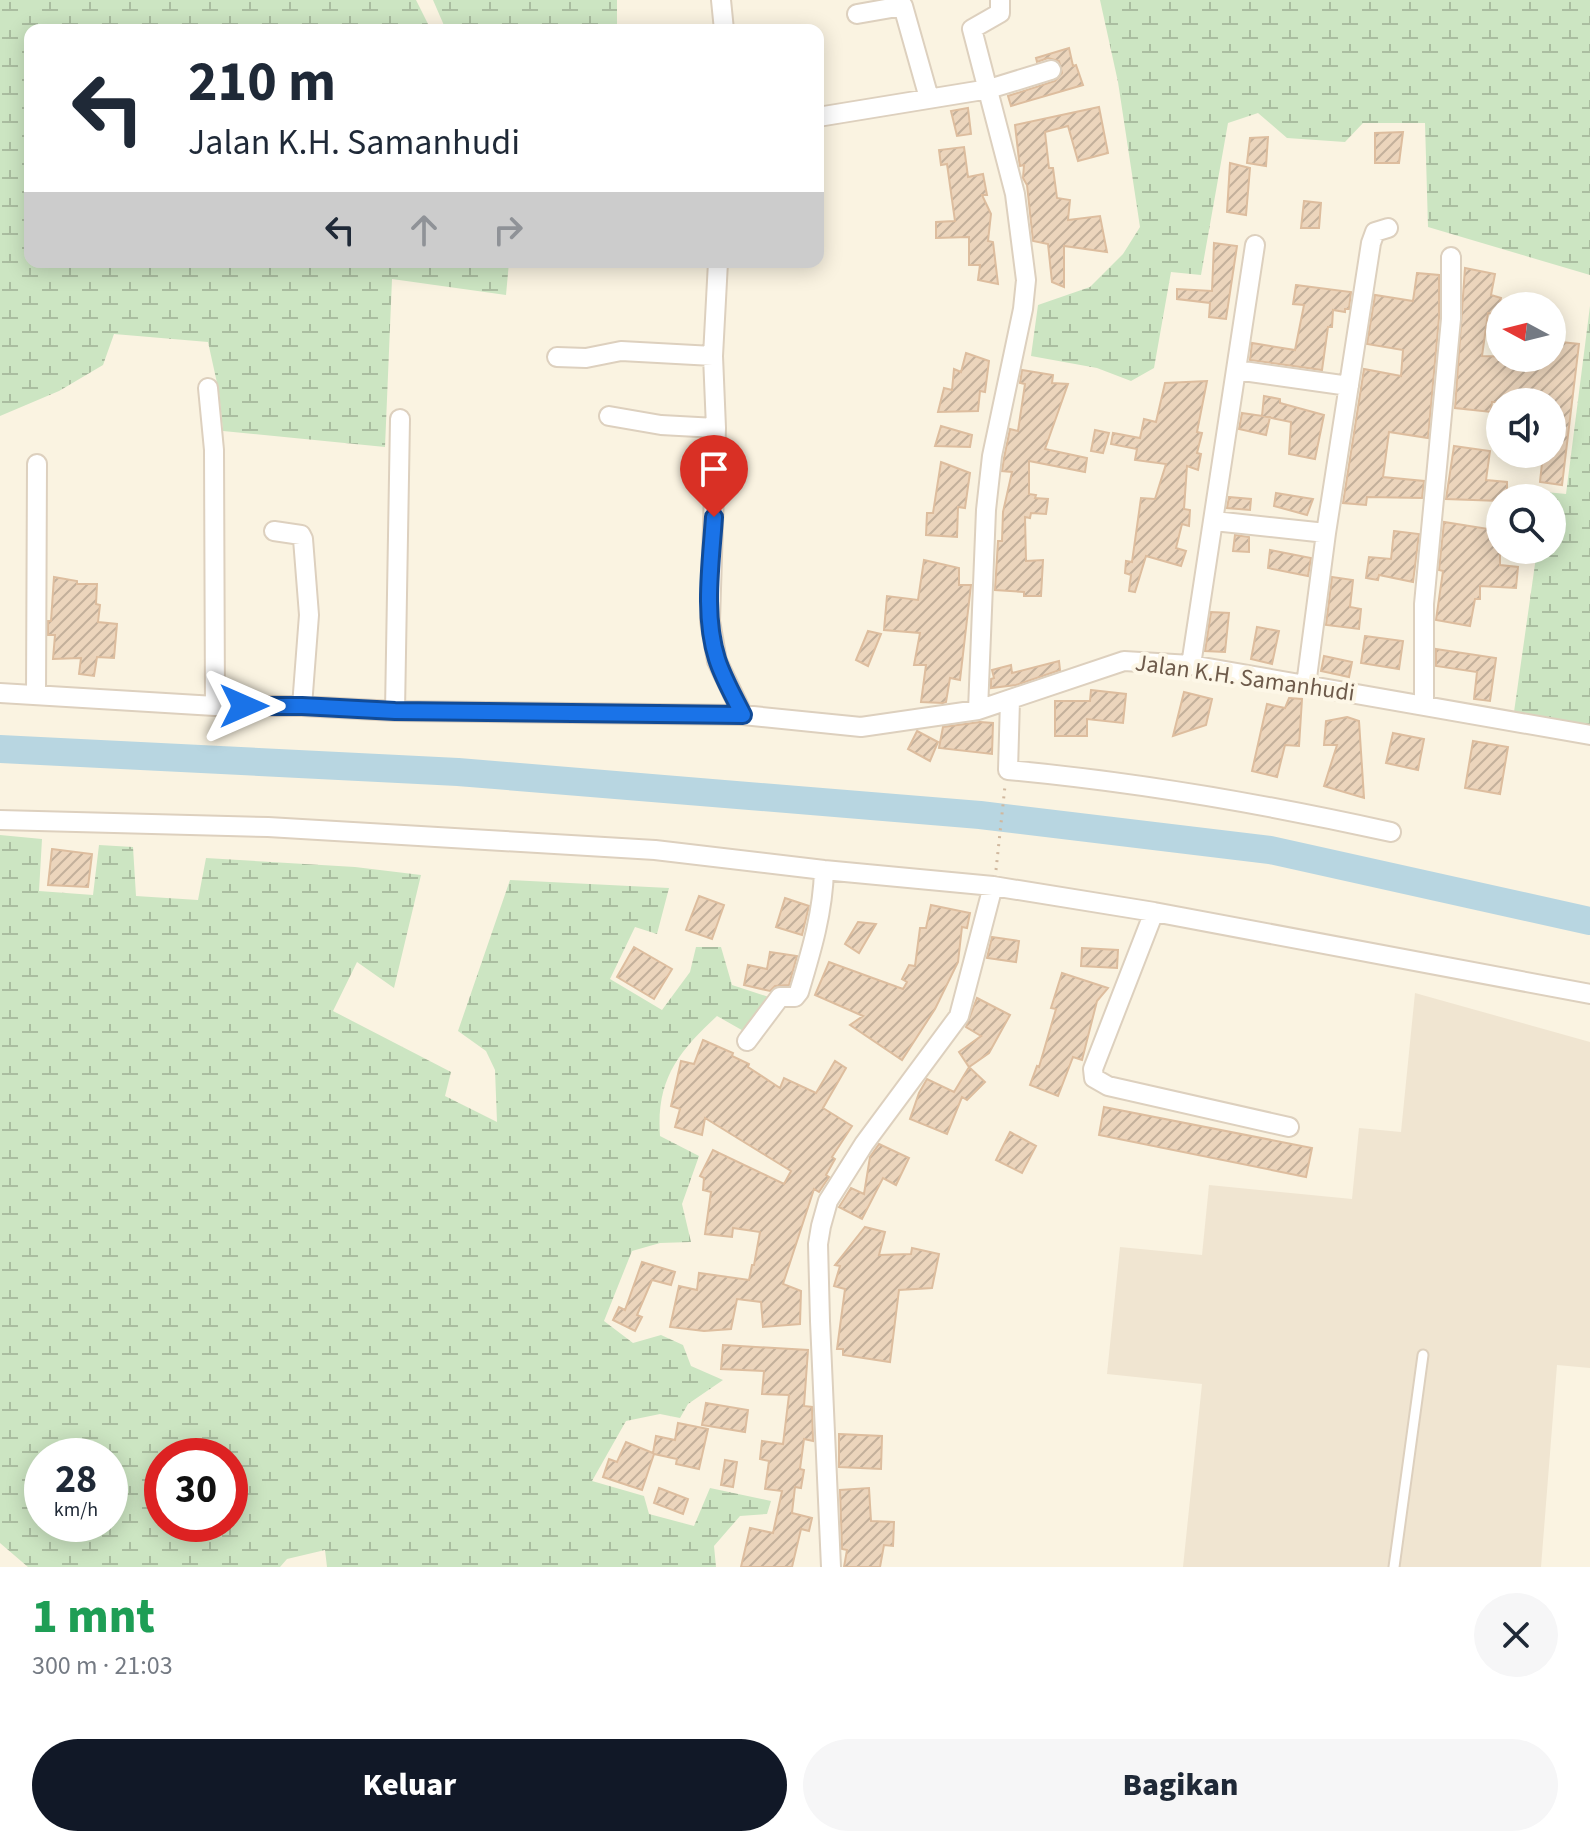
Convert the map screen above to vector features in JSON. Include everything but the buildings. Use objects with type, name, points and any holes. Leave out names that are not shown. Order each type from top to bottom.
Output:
[{"type":"street","points":[[721,0],[723,24]]},
{"type":"street","points":[[978,710],[986,510],[992,456],[1025,293],[1015,194],[972,29],[1000,13],[1000,0]]},
{"type":"street","points":[[857,14],[900,5],[904,7],[929,98]]},
{"type":"street","points":[[824,116],[989,89],[1051,70]]},
{"type":"street","points":[[1306,685],[1326,533],[1373,236],[1381,228],[1388,228]]},
{"type":"street","points":[[1191,665],[1255,245]]},
{"type":"street","points":[[1424,705],[1424,604],[1451,319],[1451,257]]},
{"type":"street","points":[[718,268],[713,356],[716,428],[710,575],[712,640],[717,661],[743,715]]},
{"type":"street","points":[[557,357],[586,358],[621,351],[713,356]]},
{"type":"street","points":[[1236,370],[1349,386]]},
{"type":"street","points":[[208,388],[214,450],[215,691]]},
{"type":"street","points":[[609,416],[661,425],[716,428]]},
{"type":"street","points":[[394,697],[400,419]]},
{"type":"street","points":[[36,682],[37,464]]},
{"type":"street","points":[[1214,521],[1326,533]]},
{"type":"street","points":[[274,531],[301,535],[303,539],[309,615],[302,694]]},
{"type":"street","name":"Jalan K.H. Samanhudi","points":[[0,693],[36,682],[743,715],[861,727],[978,710],[1124,661],[1191,665],[1590,735]]},
{"type":"street","points":[[1010,700],[1008,770],[1130,783],[1391,832]]},
{"type":"street","points":[[0,820],[268,827],[640,849],[823,886],[993,886],[1154,912],[1590,994]]},
{"type":"street","points":[[747,1041],[780,997],[797,995],[813,950],[823,886]]},
{"type":"street","points":[[831,1567],[819,1259],[823,1214],[864,1144],[959,1016],[993,886]]},
{"type":"street","points":[[1154,912],[1093,1069],[1094,1078],[1108,1086],[1289,1127]]},
{"type":"lane","points":[[1394,1567],[1423,1355]]},
{"type":"path","points":[[997,864],[1006,778]]},
{"type":"shaded area","points":[[1415,993],[1590,1042],[1590,1368],[1557,1365],[1541,1567],[1183,1567],[1202,1384],[1107,1374],[1120,1247],[1202,1255],[1209,1185],[1352,1199],[1359,1128],[1401,1132]]},
{"type":"green space","points":[[0,0],[416,0],[428,24],[24,24],[24,268],[508,268],[506,295],[392,279],[385,447],[223,431],[219,392],[208,342],[114,334],[103,365],[59,391],[0,416]]},
{"type":"green space","points":[[433,0],[617,0],[617,24],[443,24]]},
{"type":"green space","points":[[1100,0],[1590,0],[1590,275],[1428,227],[1425,123],[1363,123],[1345,142],[1287,138],[1258,113],[1228,123],[1201,275],[1171,272],[1154,368],[1131,381],[1097,368],[1031,356],[1038,305],[1090,287],[1123,254],[1140,227],[1118,82]]},
{"type":"green space","points":[[1590,306],[1590,728],[1514,712],[1535,564],[1566,564],[1566,494]]},
{"type":"green space","points":[[0,835],[42,839],[39,891],[93,895],[99,845],[133,847],[136,896],[198,900],[206,858],[355,867],[421,875],[394,988],[357,962],[333,1011],[451,1072],[445,1096],[497,1122],[495,1070],[486,1051],[458,1031],[510,880],[669,888],[657,934],[635,927],[610,979],[662,1010],[690,972],[696,947],[721,947],[732,985],[772,998],[747,1033],[717,1016],[691,1042],[672,1068],[662,1099],[660,1136],[699,1156],[682,1204],[691,1242],[660,1243],[632,1251],[604,1321],[633,1343],[661,1335],[683,1345],[691,1366],[723,1380],[688,1404],[680,1418],[660,1414],[626,1421],[592,1481],[644,1496],[649,1514],[694,1526],[710,1488],[771,1501],[767,1514],[740,1516],[714,1546],[716,1567],[327,1567],[325,1550],[287,1559],[280,1567],[28,1567],[0,1543]]},
{"type":"waterway","points":[[0,749],[458,772],[980,815],[1270,850],[1590,921]]},
{"type":"route","points":[[244,706],[743,715],[717,661],[712,640],[710,575],[714,517]]}]
